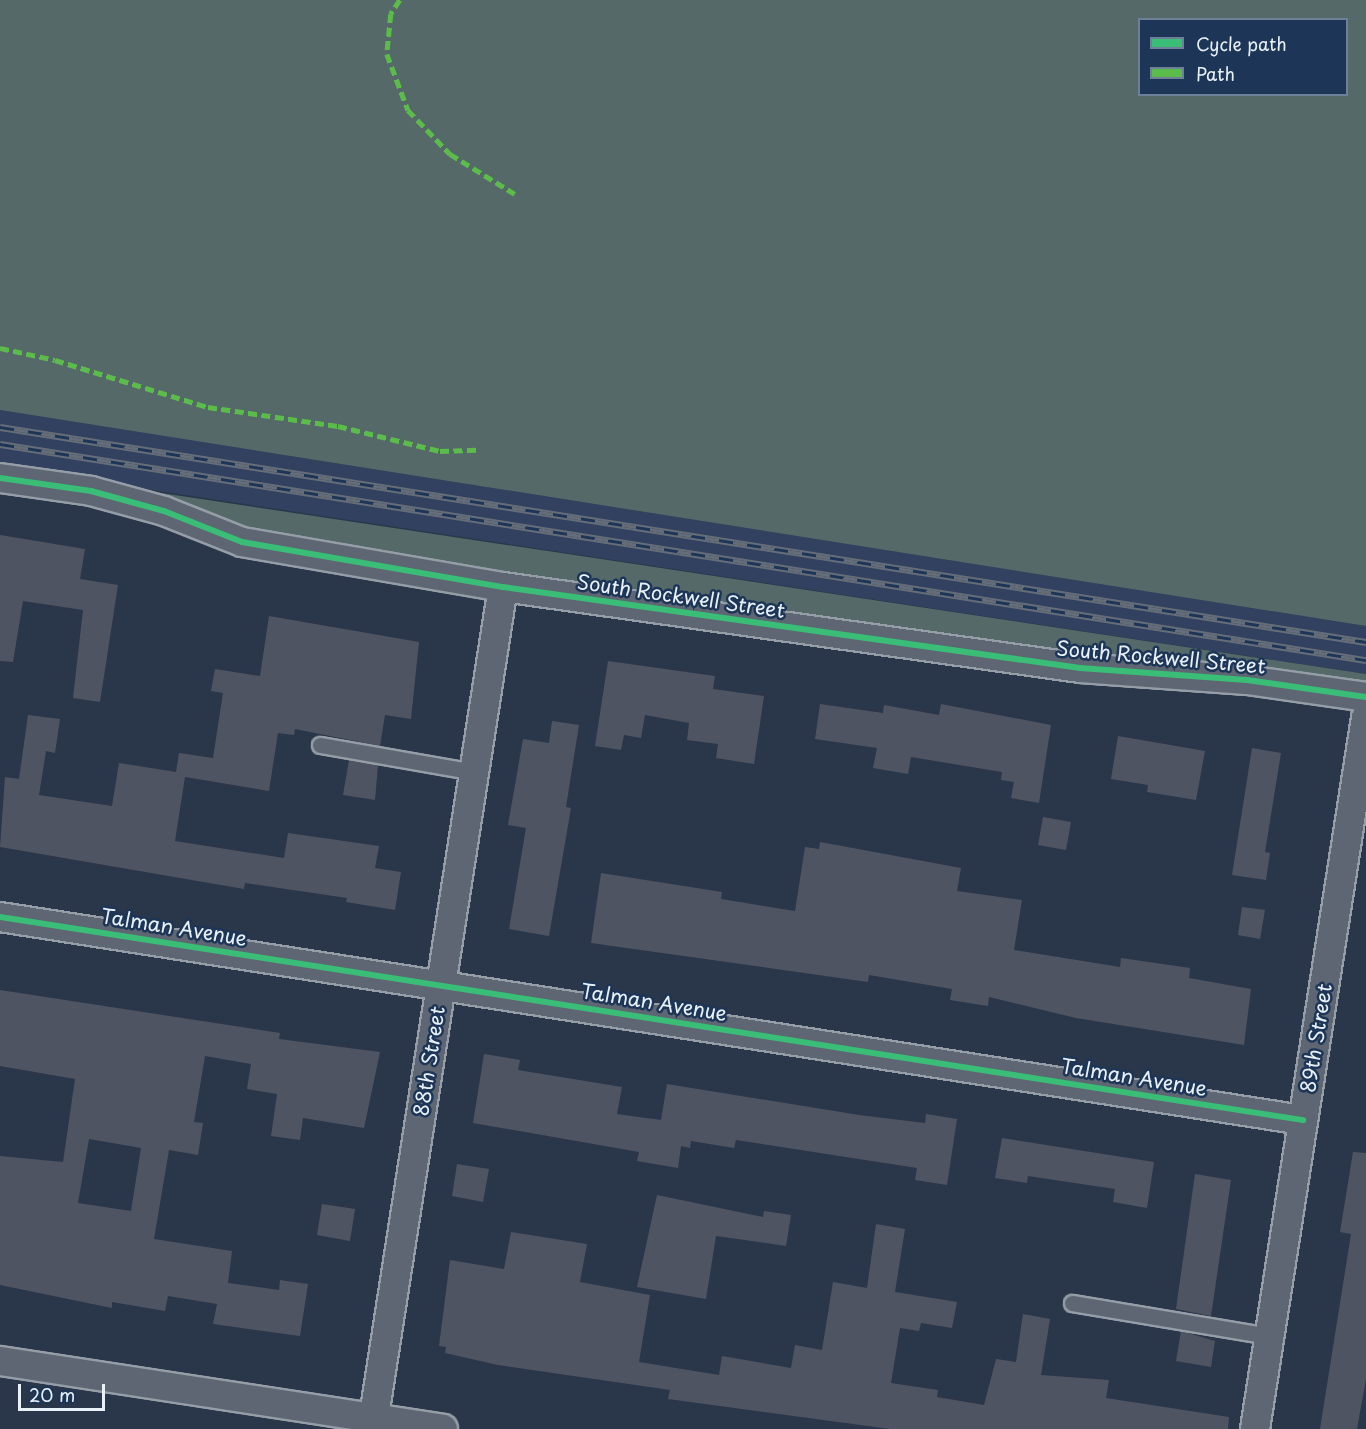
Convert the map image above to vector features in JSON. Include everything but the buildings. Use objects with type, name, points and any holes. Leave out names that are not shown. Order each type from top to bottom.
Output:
[{"type":"street","name":"South Rockwell Street","points":[[0,478],[91,491],[164,511],[242,542],[502,587],[1080,668],[1247,680],[1366,697]]},
{"type":"street","name":"88th Street","points":[[373,1424],[502,587]]},
{"type":"street","name":"89th Street","points":[[1255,1429],[1366,718]]},
{"type":"street","name":"Talman Avenue","points":[[0,917],[1303,1120]]},
{"type":"street","points":[[0,1361],[373,1424],[443,1429]]},
{"type":"lane","points":[[320,746],[474,772]]},
{"type":"lane","points":[[1072,1303],[1269,1336]]},
{"type":"shaded area","points":[[0,410],[1366,626],[1366,674],[0,467]]},
{"type":"green space","points":[[0,0],[1366,0],[1366,626],[0,410]]},
{"type":"green space","points":[[108,485],[1366,674],[1366,687],[1069,655],[501,576],[240,530]]},
{"type":"railway","points":[[0,427],[1366,642]]},
{"type":"railway","points":[[0,444],[1366,660]]},
{"type":"marked path","points":[[400,0],[391,14],[387,54],[408,110],[450,154],[515,194]]},
{"type":"marked path","points":[[0,348],[55,360],[208,407],[338,426],[440,451],[478,450]]},
{"type":"cycle path","points":[[0,478],[91,491],[164,511],[242,542],[503,587],[1080,668],[1247,680],[1366,697]]},
{"type":"cycle path","points":[[0,917],[1303,1120]]}]
